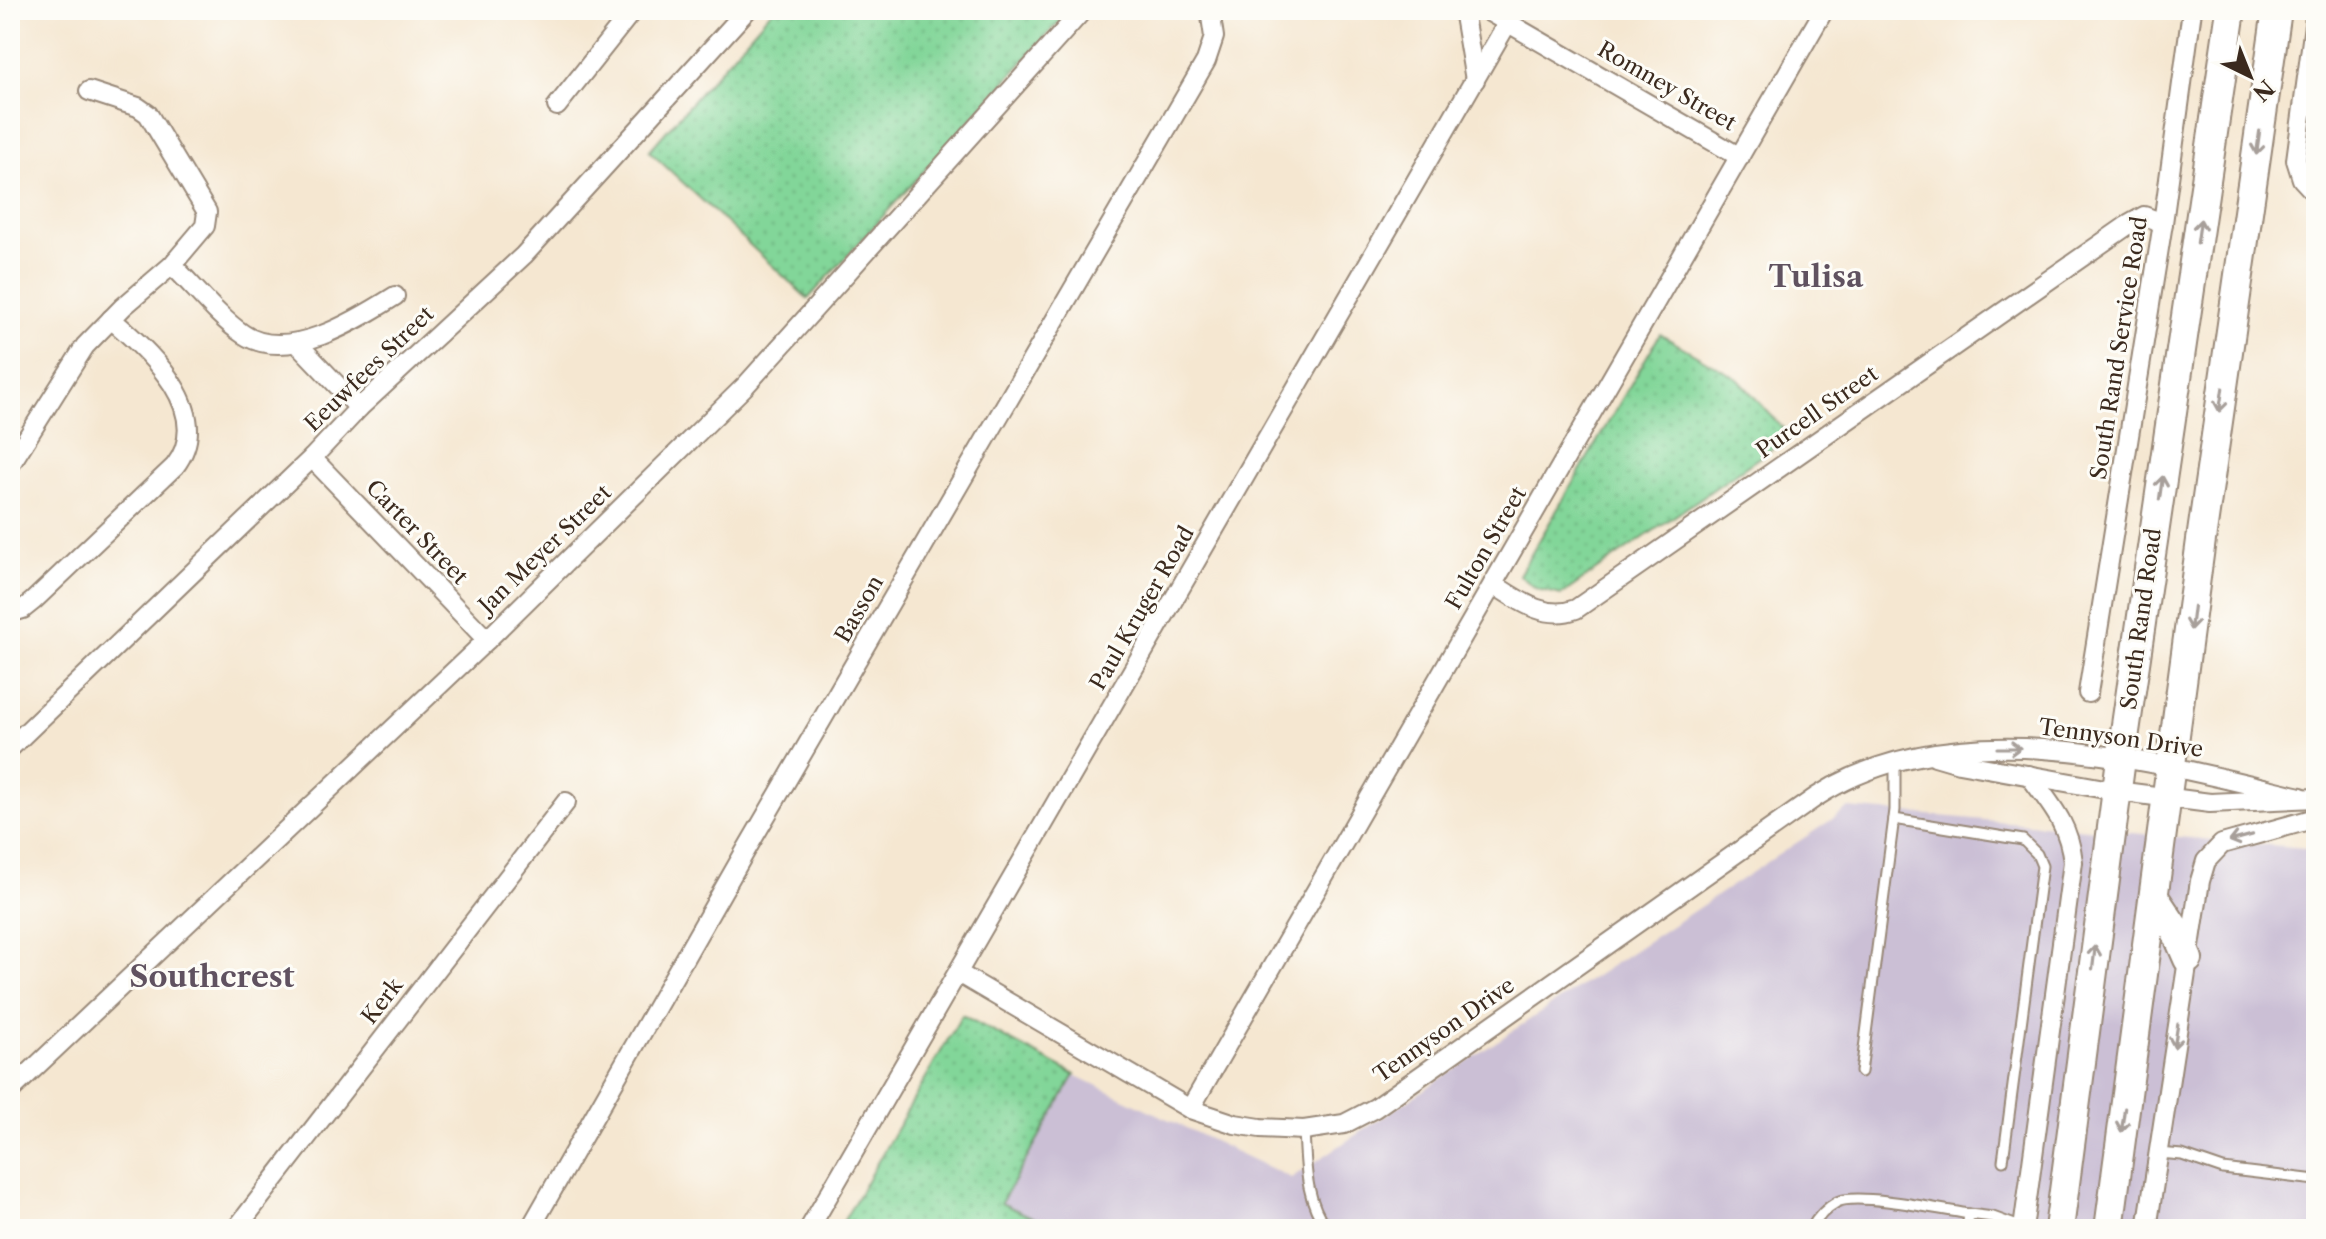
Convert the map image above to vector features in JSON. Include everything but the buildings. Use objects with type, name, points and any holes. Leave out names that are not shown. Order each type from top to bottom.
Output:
[{"type":"main road","name":"South Rand Road","points":[[2059,1229],[2116,791],[2231,10]]},
{"type":"main road","points":[[2109,1229],[2201,540],[2277,10]]},
{"type":"main road","points":[[2154,897],[2174,927],[2188,959]]},
{"type":"street","points":[[557,106],[633,10]]},
{"type":"street","name":"Eeuwfees Street","points":[[10,748],[312,458],[359,408],[524,255],[747,10]]},
{"type":"street","name":"Jan Meyer Street","points":[[10,1091],[487,640],[746,385],[1083,10]]},
{"type":"street","name":"Basson","points":[[530,1229],[746,850],[1206,61],[1214,37],[1210,10]]},
{"type":"street","points":[[1463,10],[1475,80]]},
{"type":"street","name":"Romney Street","points":[[1486,10],[1512,16],[1740,157]]},
{"type":"street","name":"Fulton Street","points":[[1190,1109],[1824,10]]},
{"type":"street","name":"South Rand Service Road","points":[[2088,693],[2163,223],[2192,10]]},
{"type":"street","points":[[2316,10],[2296,149],[2299,173],[2316,194]]},
{"type":"street","name":"Paul Kruger Road","points":[[809,1229],[1512,16]]},
{"type":"street","points":[[10,465],[85,346],[172,265],[205,226],[207,212],[148,114],[138,107],[89,91]]},
{"type":"street","name":"Purcell Street","points":[[1493,584],[1541,610],[1564,614],[1576,609],[2128,225],[2144,216],[2163,223]]},
{"type":"street","points":[[172,265],[243,334],[277,345],[297,343],[364,316],[395,296]]},
{"type":"street","points":[[10,613],[23,609],[33,601],[184,454],[189,427],[166,373],[157,360],[111,319]]},
{"type":"street","points":[[297,343],[359,408]]},
{"type":"street","name":"Carter Street","points":[[312,458],[487,640]]},
{"type":"street","name":"Tennyson Drive","points":[[958,973],[1190,1109],[1235,1124],[1304,1130],[1344,1124],[1368,1113],[1816,797],[1842,780],[1895,760],[1962,749],[2021,748],[2172,766],[2308,798]]},
{"type":"street","name":"Tennyson Drive","points":[[1932,755],[1959,763],[2116,791],[2210,803],[2308,798]]},
{"type":"street","points":[[2023,1228],[2073,862],[2071,839],[2062,821],[2029,775]]},
{"type":"street","name":"Kerk","points":[[236,1229],[566,802]]},
{"type":"street","points":[[2147,1229],[2200,881],[2206,861],[2222,844],[2236,838],[2316,818]]},
{"type":"lane","points":[[1861,1072],[1894,819],[1895,760]]},
{"type":"lane","points":[[1894,819],[2023,840],[2037,854],[2042,866],[2003,1161]]},
{"type":"lane","points":[[1304,1130],[1310,1198],[1315,1213],[1327,1229]]},
{"type":"lane","points":[[2159,1153],[2182,1155],[2223,1169],[2316,1180]]},
{"type":"lane","points":[[1811,1229],[1817,1218],[1838,1201],[1861,1198],[1993,1217],[2023,1228]]},
{"type":"lane","points":[[1967,1229],[1969,1214]]},
{"type":"shaded area","points":[[1849,808],[2316,849],[2316,1229],[1058,1229],[1001,1204],[1075,1075],[1291,1178]]},
{"type":"green space","points":[[772,10],[1070,10],[808,299],[649,151]]},
{"type":"green space","points":[[1660,334],[1738,379],[1790,436],[1561,595],[1537,589],[1519,575]]},
{"type":"green space","points":[[962,1015],[1075,1075],[1001,1203],[1058,1229],[839,1229]]},
{"type":"district","name":"Tulisa","points":[[1816,276]]},
{"type":"district","name":"Southcrest","points":[[212,976]]}]
